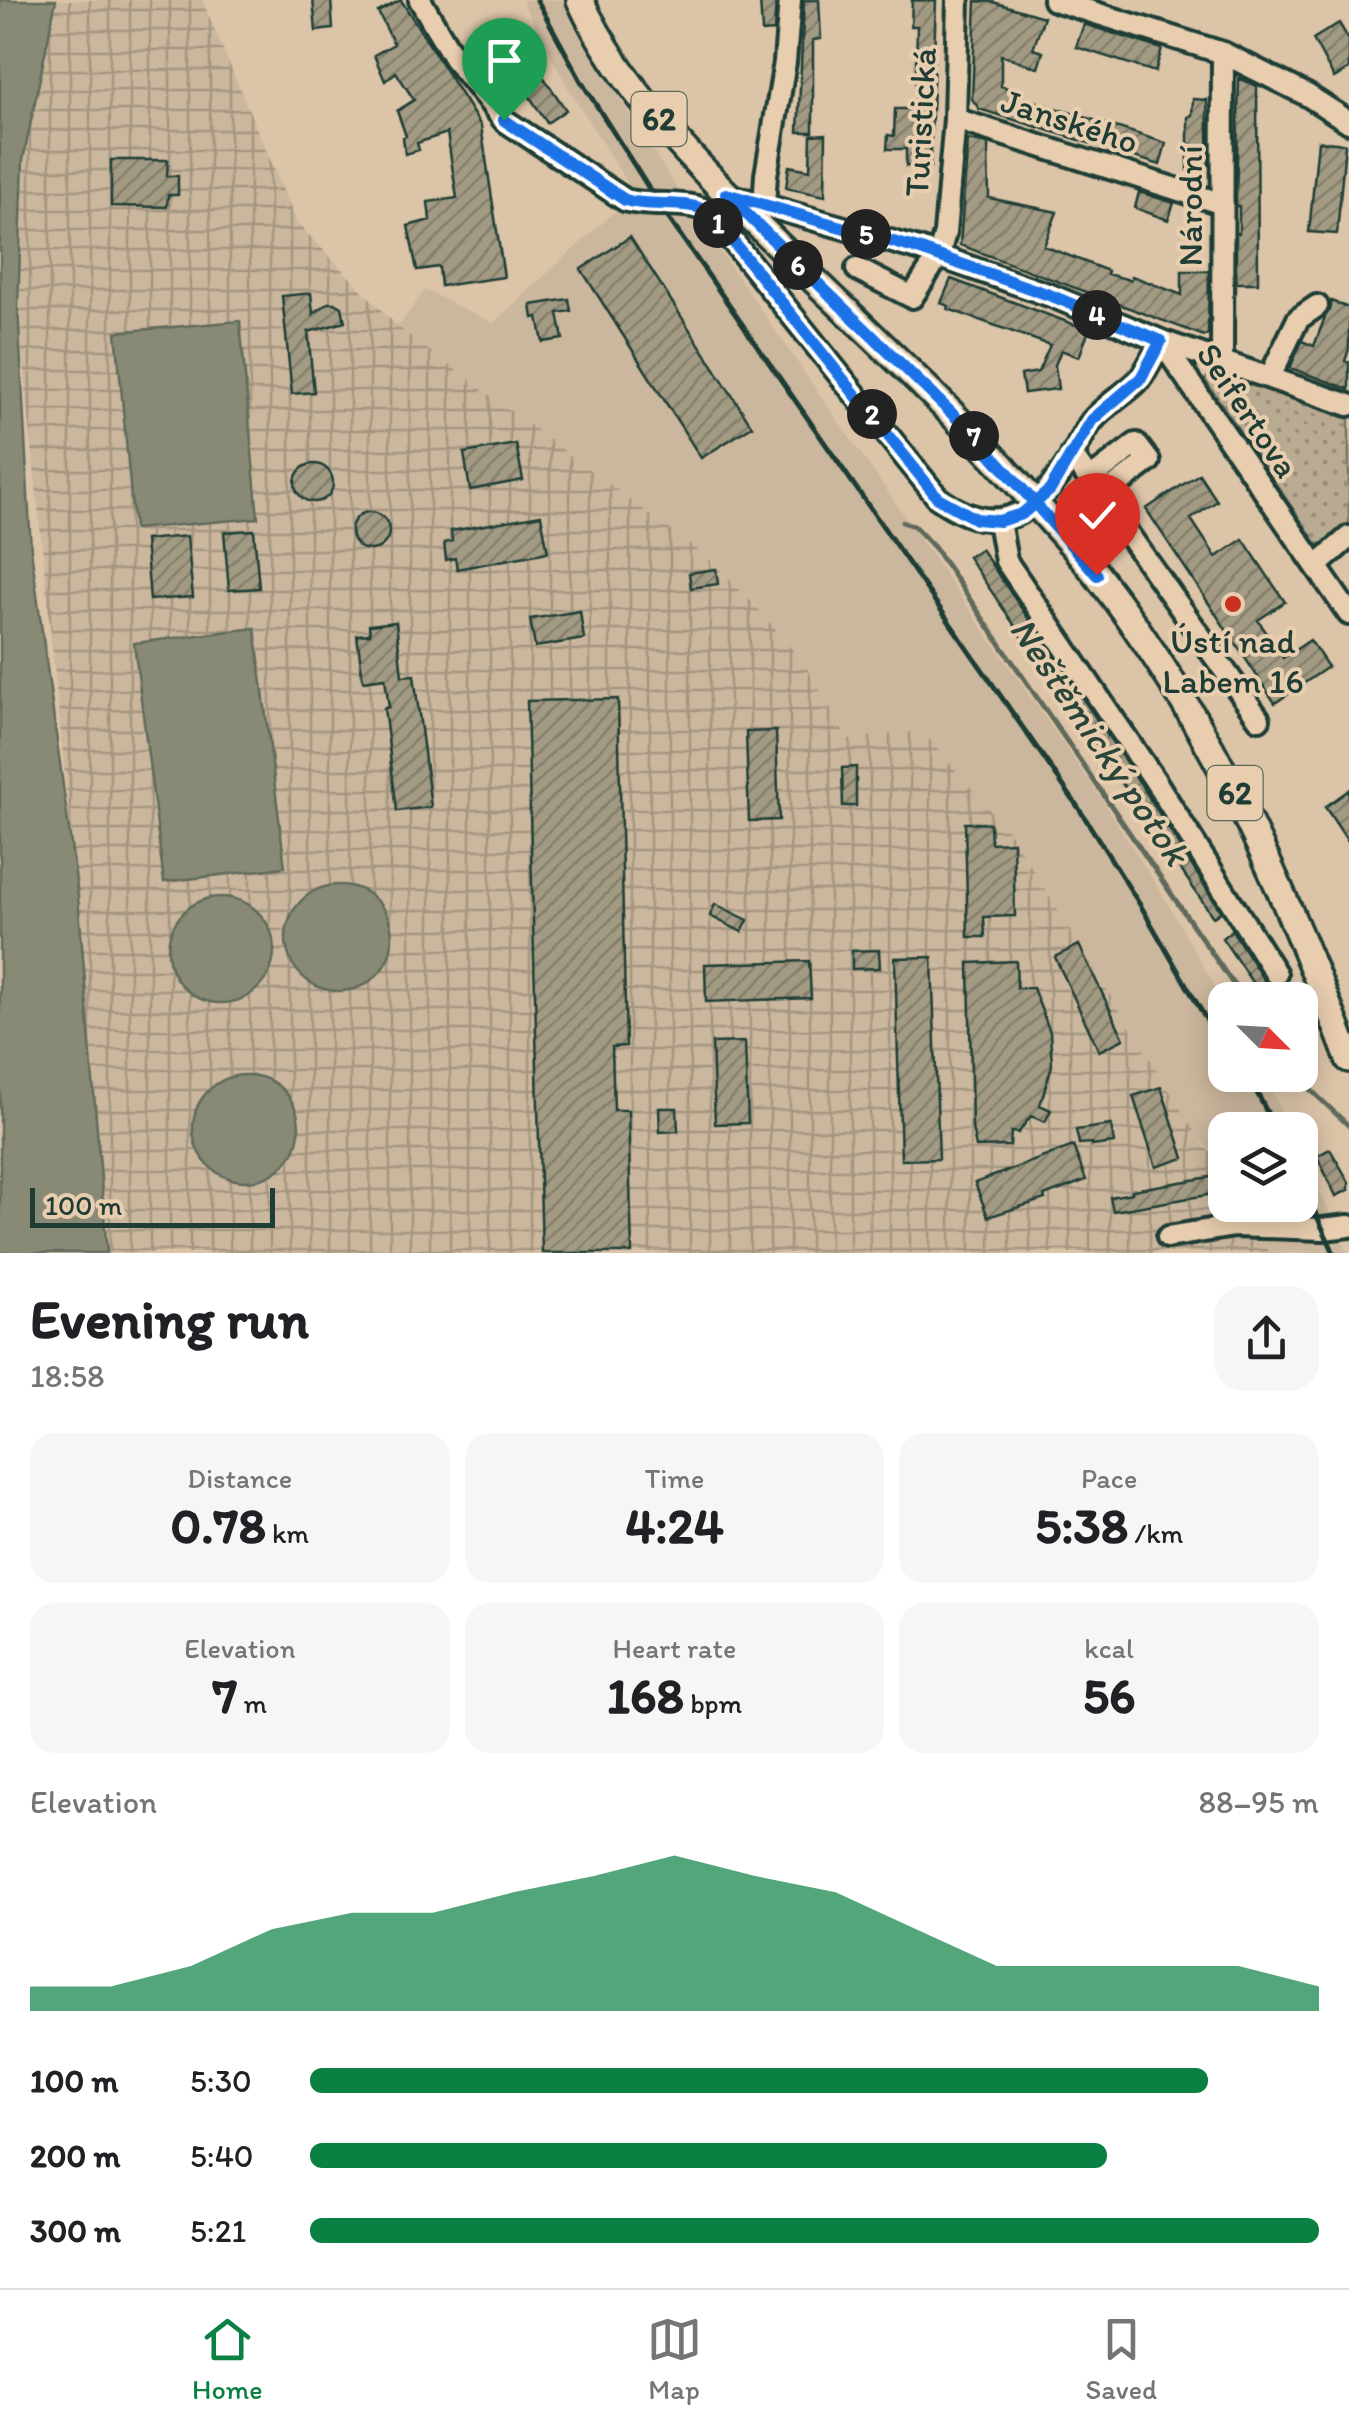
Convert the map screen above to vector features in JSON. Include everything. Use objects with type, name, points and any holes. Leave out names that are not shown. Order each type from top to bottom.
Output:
[{"type":"main road","name":"62","points":[[580,0],[598,38],[654,114],[726,194],[1002,466],[1076,550],[1159,662],[1226,773],[1295,918],[1349,1059]]},
{"type":"street","points":[[420,0],[454,58],[504,120],[625,200],[643,205],[696,205],[710,213],[938,498],[976,519],[999,521],[1022,514],[1050,490],[1092,420],[1141,378],[1161,341]]},
{"type":"street","points":[[764,205],[790,0]]},
{"type":"street","name":"Turistická","points":[[857,270],[912,297],[938,256],[946,233],[955,119],[958,0]]},
{"type":"street","points":[[1054,0],[1224,54],[1307,95],[1349,122]]},
{"type":"street","name":"Národní","points":[[1222,360],[1224,54]]},
{"type":"street","name":"Janského","points":[[955,119],[1222,204]]},
{"type":"street","points":[[726,194],[938,256],[1052,296],[1161,341],[1349,405]]},
{"type":"street","points":[[1270,377],[1298,319],[1317,306]]},
{"type":"street","name":"Seifertova","points":[[1161,341],[1349,614]]},
{"type":"street","points":[[1072,455],[1258,719]]},
{"type":"street","points":[[999,521],[1006,561],[1154,779],[1276,974]]},
{"type":"street","points":[[1316,566],[1349,537]]},
{"type":"street","points":[[1168,1237],[1234,1226],[1349,1226]]},
{"type":"shaded area","points":[[0,0],[56,0],[23,160],[18,308],[31,550],[78,896],[107,1253],[0,1253]]},
{"type":"shaded area","points":[[56,0],[202,0],[297,223],[398,327],[707,557],[756,606],[806,666],[848,739],[922,731],[1012,836],[1208,1150],[1208,1222],[1259,1222],[1269,1253],[107,1253],[81,934],[18,308],[23,160]]},
{"type":"shaded area","points":[[522,0],[565,0],[601,69],[683,198],[1098,794],[1163,895],[1212,982],[1208,982],[1208,1092],[1272,1092],[1282,1112],[1208,1112],[1208,1149],[848,739],[806,666],[756,606],[707,557],[398,327],[425,290],[493,323],[634,194],[568,88]]},
{"type":"shaded area","points":[[240,321],[258,518],[134,529],[116,332]]},
{"type":"shaded area","points":[[1212,371],[1349,419],[1349,527],[1330,543],[1317,544],[1205,380]]},
{"type":"shaded area","points":[[255,628],[285,867],[164,882],[134,643]]},
{"type":"shaded area","points":[[339,885],[359,889],[377,900],[388,918],[392,938],[388,958],[377,976],[359,987],[339,991],[319,987],[301,976],[290,958],[286,938],[290,918],[301,900],[319,889]]},
{"type":"shaded area","points":[[221,897],[241,901],[259,912],[270,930],[274,950],[270,970],[259,988],[241,999],[221,1003],[201,999],[183,988],[172,970],[168,950],[172,930],[183,912],[201,901]]},
{"type":"shaded area","points":[[246,1075],[266,1079],[283,1091],[295,1108],[299,1128],[295,1148],[283,1165],[266,1177],[246,1181],[226,1177],[209,1165],[197,1148],[193,1128],[197,1108],[209,1091],[226,1079]]},
{"type":"shaded area","points":[[1318,1188],[1348,1253],[1269,1253],[1259,1222],[1318,1222]]},
{"type":"building","points":[[313,0],[331,0],[333,29],[316,31]]},
{"type":"building","points":[[401,0],[481,126],[504,277],[441,286],[439,267],[417,270],[408,226],[430,220],[428,202],[457,198],[447,133],[417,143],[419,150],[405,154],[406,136],[397,111],[414,100],[396,72],[385,81],[374,55],[394,44],[378,12]]},
{"type":"building","points":[[760,0],[776,0],[774,31],[762,32]]},
{"type":"building","points":[[804,0],[819,0],[821,39],[813,40],[813,132],[798,132]]},
{"type":"building","points":[[912,0],[936,1],[930,167],[906,166],[906,149],[887,149],[888,135],[894,136],[895,109],[915,109],[917,26],[911,26]]},
{"type":"building","points":[[976,1],[1044,17],[1033,49],[1043,52],[1038,68],[1001,55],[1001,86],[1020,92],[1018,96],[1166,143],[1160,165],[979,109],[972,99]]},
{"type":"building","points":[[1339,23],[1349,40],[1349,69],[1334,78],[1313,39]]},
{"type":"building","points":[[1084,24],[1162,49],[1155,72],[1076,47]]},
{"type":"building","points":[[538,69],[566,110],[547,123],[520,82]]},
{"type":"building","points":[[1239,78],[1257,86],[1258,283],[1236,283]]},
{"type":"building","points":[[1193,99],[1207,100],[1209,165],[1205,165],[1205,173],[1188,171],[1188,117],[1192,115]]},
{"type":"building","points":[[826,134],[825,196],[786,188],[789,166],[810,170],[811,135]]},
{"type":"building","points":[[968,140],[988,144],[989,198],[1057,212],[1044,246],[1108,271],[1107,274],[1130,280],[1132,276],[1182,295],[1182,271],[1209,271],[1208,334],[1204,336],[960,245]]},
{"type":"building","points":[[1318,141],[1345,144],[1337,234],[1309,232]]},
{"type":"building","points":[[111,160],[168,160],[167,176],[178,176],[178,195],[168,195],[167,207],[111,206]]},
{"type":"building","points":[[1139,192],[1174,203],[1168,220],[1135,208]]},
{"type":"building","points":[[630,237],[752,426],[701,458],[581,269]]},
{"type":"building","points":[[951,279],[1089,330],[1079,357],[1061,350],[1055,365],[1058,389],[1024,393],[1021,375],[1038,372],[1050,345],[948,309],[941,303]]},
{"type":"building","points":[[311,293],[313,314],[328,303],[335,303],[342,307],[345,322],[308,332],[314,392],[292,394],[282,296]]},
{"type":"building","points":[[569,299],[571,311],[558,313],[563,339],[543,342],[531,305]]},
{"type":"building","points":[[1331,301],[1349,308],[1349,349],[1345,361],[1349,362],[1349,389],[1290,368],[1302,341],[1314,346]]},
{"type":"building","points":[[516,444],[523,480],[470,490],[464,453]]},
{"type":"building","points":[[314,464],[328,469],[333,483],[328,497],[314,502],[300,497],[295,483],[300,469]]},
{"type":"building","points":[[1199,474],[1217,501],[1191,519],[1216,557],[1243,539],[1285,602],[1258,620],[1283,658],[1310,640],[1328,667],[1275,703],[1146,509]]},
{"type":"building","points":[[370,512],[384,517],[389,531],[384,545],[370,550],[356,545],[351,531],[356,517]]},
{"type":"building","points":[[541,515],[548,552],[457,569],[455,558],[446,560],[444,543],[452,541],[451,531]]},
{"type":"building","points":[[254,530],[259,588],[229,590],[224,532]]},
{"type":"building","points":[[187,536],[193,597],[150,600],[145,540]]},
{"type":"building","points":[[981,549],[1142,786],[1221,912],[1213,917],[968,557]]},
{"type":"building","points":[[716,569],[718,584],[691,588],[689,573]]},
{"type":"building","points":[[580,611],[584,639],[535,647],[530,619]]},
{"type":"building","points":[[396,622],[402,676],[414,675],[431,807],[397,811],[384,708],[389,707],[385,678],[363,681],[357,635],[370,634],[369,625]]},
{"type":"building","points":[[618,699],[626,1046],[612,1047],[614,1110],[628,1110],[632,1253],[542,1253],[527,701]]},
{"type":"building","points":[[776,731],[779,820],[749,821],[746,732]]},
{"type":"building","points":[[856,767],[856,806],[843,806],[842,768]]},
{"type":"building","points":[[1349,790],[1349,843],[1325,807]]},
{"type":"building","points":[[965,823],[990,823],[991,843],[1013,842],[1015,916],[984,917],[985,937],[968,937]]},
{"type":"building","points":[[715,904],[748,920],[742,932],[710,916]]},
{"type":"building","points":[[1232,930],[1265,982],[1252,982],[1222,938]]},
{"type":"building","points":[[1079,945],[1124,1039],[1099,1051],[1055,957]]},
{"type":"building","points":[[879,950],[880,968],[852,969],[852,951]]},
{"type":"building","points":[[932,957],[939,1159],[901,1160],[895,958]]},
{"type":"building","points":[[809,961],[811,998],[706,1002],[705,964]]},
{"type":"building","points":[[1016,961],[1017,988],[1033,988],[1050,1032],[1052,1065],[1040,1105],[1051,1110],[1045,1122],[1031,1116],[1018,1133],[1011,1132],[1010,1146],[976,1147],[972,1128],[969,963]]},
{"type":"building","points":[[745,1042],[748,1123],[715,1124],[712,1043]]},
{"type":"building","points":[[1161,1087],[1184,1158],[1156,1167],[1133,1096]]},
{"type":"building","points":[[659,1108],[677,1108],[678,1131],[660,1132]]},
{"type":"building","points":[[1111,1125],[1114,1143],[1079,1144],[1076,1130]]},
{"type":"building","points":[[1073,1146],[1086,1180],[1044,1196],[1045,1199],[988,1217],[975,1183]]},
{"type":"building","points":[[1330,1149],[1349,1182],[1349,1190],[1336,1196],[1318,1155]]},
{"type":"building","points":[[1208,1177],[1208,1195],[1113,1211],[1110,1197]]},
{"type":"waterway","name":"Neštěmický potok","points":[[902,522],[914,526],[934,547],[1232,982]]},
{"type":"waterway","name":"Neštěmický potok","points":[[1313,1092],[1349,1126]]},
{"type":"railway","points":[[537,0],[581,81],[660,206],[1078,807],[1208,1023]]},
{"type":"railway","points":[[1257,1092],[1267,1112]]},
{"type":"railway","points":[[1318,1219],[1334,1253]]},
{"type":"place","name":"Ústí nad Labem 16","points":[[1233,604]]},
{"type":"route","points":[[504,120],[625,200],[643,205],[696,205],[710,213],[938,498],[976,519],[999,521],[1022,514],[1050,490],[1092,420],[1141,378],[1161,341],[1052,296],[918,249],[726,194],[973,434],[1002,466],[1076,550],[1097,575]]}]
